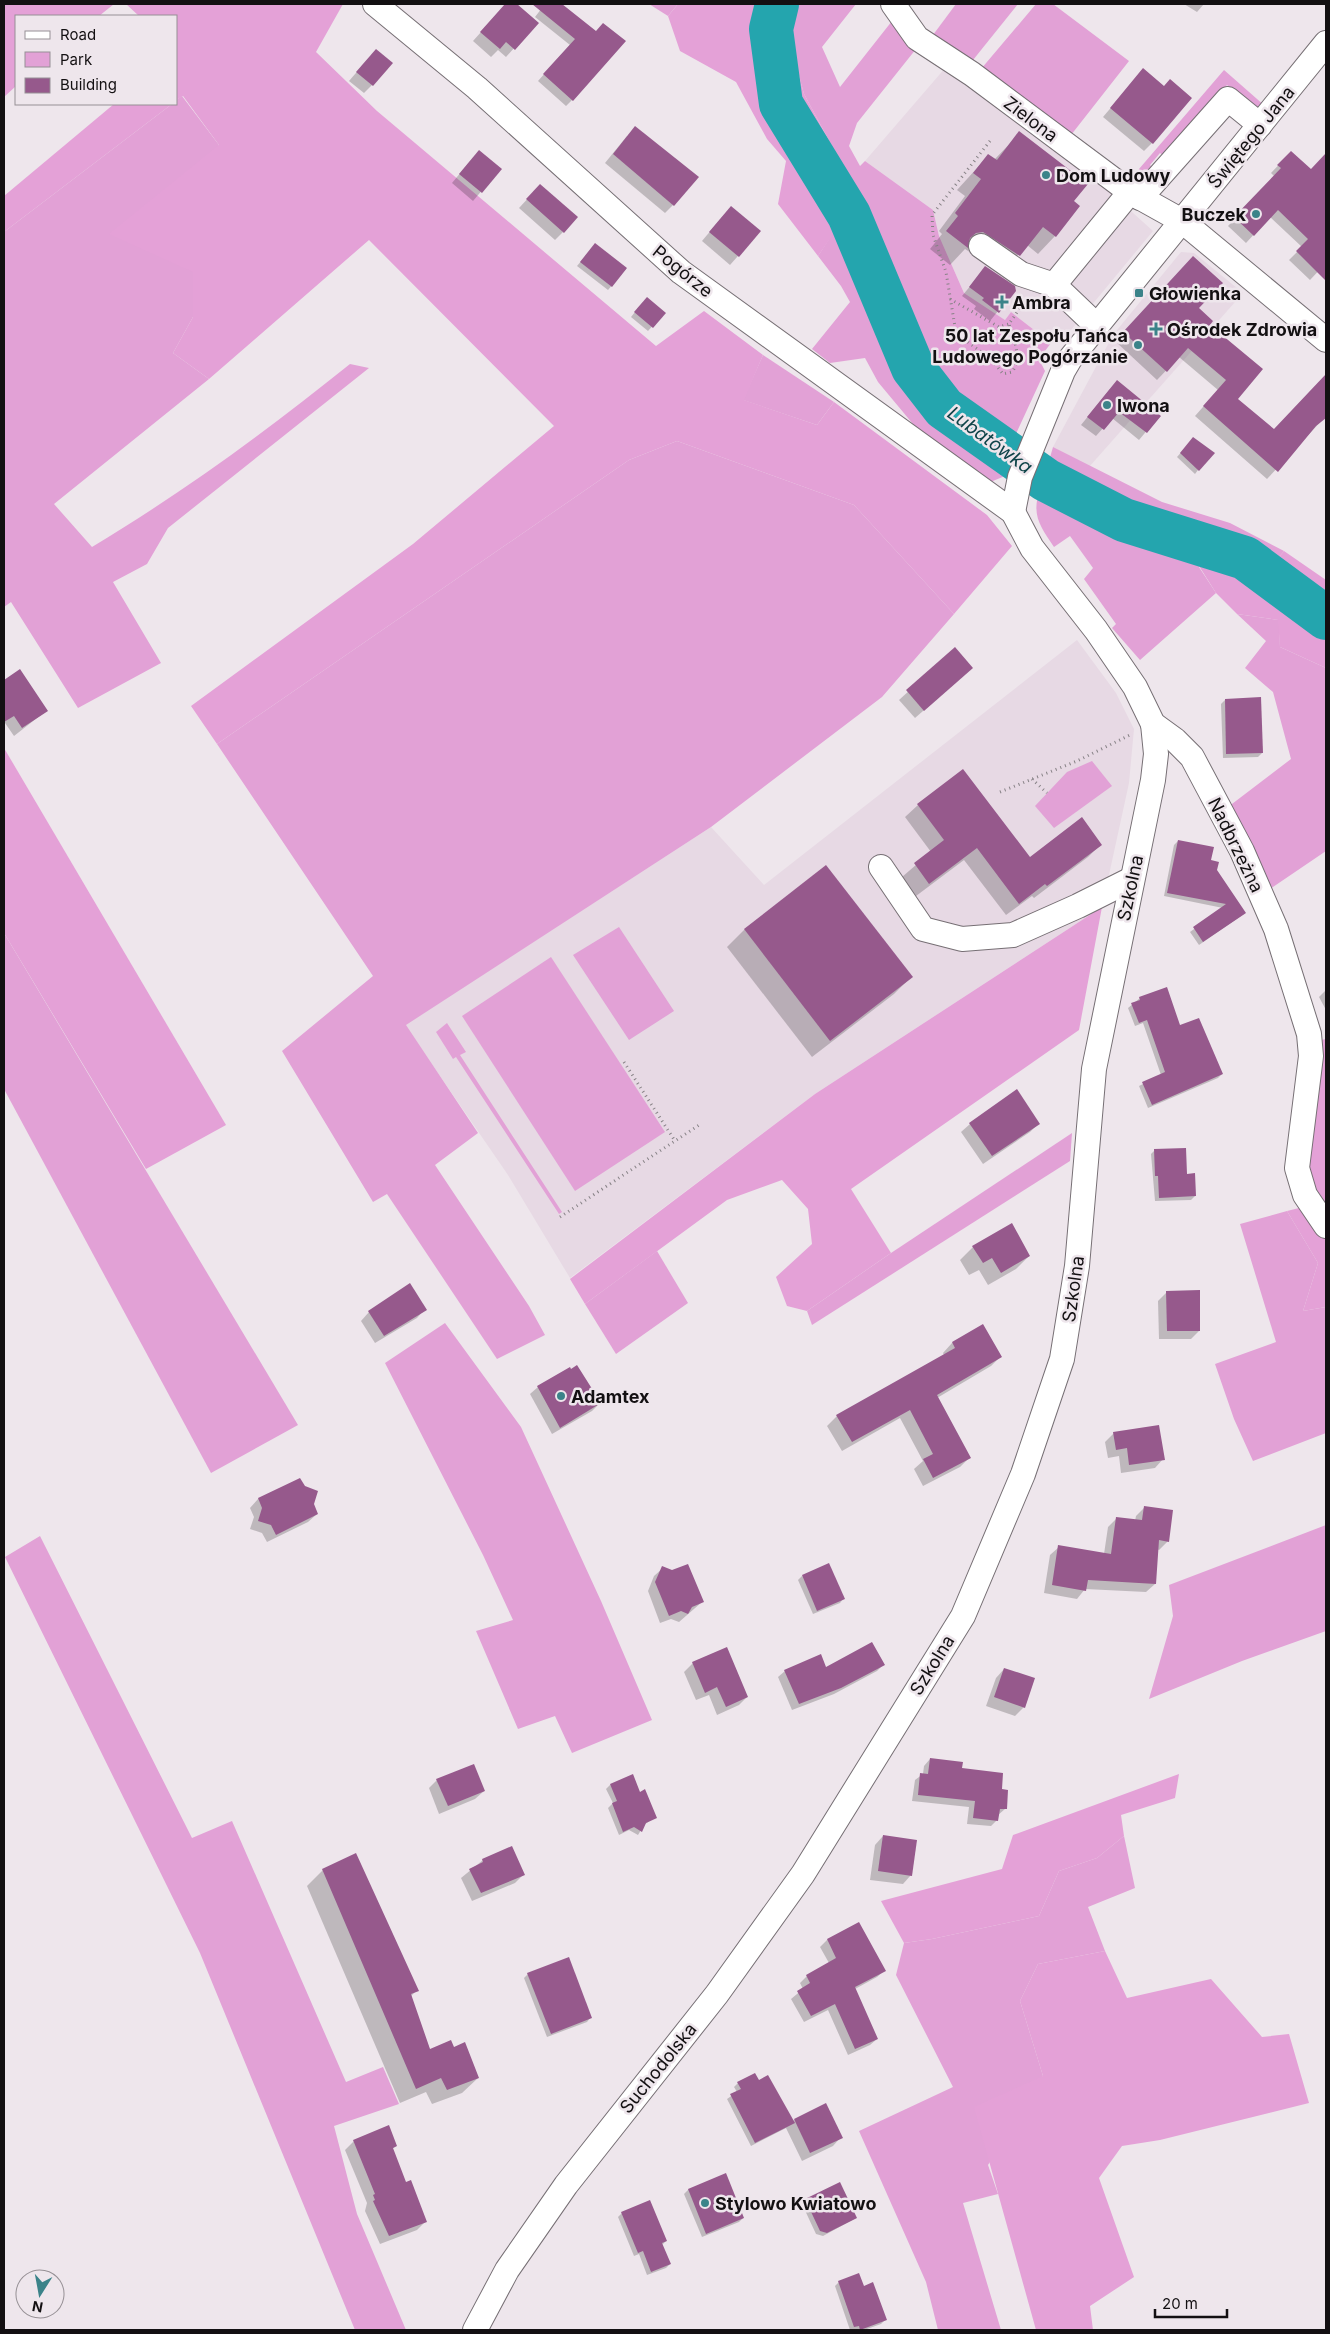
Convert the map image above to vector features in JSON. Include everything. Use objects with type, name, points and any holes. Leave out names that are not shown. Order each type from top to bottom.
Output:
[{"type":"street","name":"Pogórze","points":[[375,4],[477,88],[680,272],[1013,512]]},
{"type":"street","name":"Zielona","points":[[893,4],[917,38],[972,74],[1135,195],[1182,221],[1326,340]]},
{"type":"street","name":"Świętego Jana","points":[[1013,512],[1020,476],[1063,371],[1097,326],[1326,43]]},
{"type":"street","points":[[1054,285],[1135,195],[1228,99],[1260,125]]},
{"type":"street","points":[[981,246],[1020,274],[1054,285],[1097,326]]},
{"type":"street","name":"Nadbrzeżna","points":[[1013,512],[1032,548],[1096,630],[1135,687],[1153,724],[1175,740],[1192,757],[1242,851],[1276,930],[1293,977],[1309,1034],[1311,1056],[1297,1168],[1305,1195],[1326,1226]]},
{"type":"street","name":"Szkolna","points":[[845,1807],[962,1616],[1024,1474],[1062,1359],[1078,1266],[1094,1069],[1153,780],[1156,754],[1153,724]]},
{"type":"street","points":[[881,866],[923,929],[962,939],[1013,935],[1132,879]]},
{"type":"street","name":"Suchodolska","points":[[475,2330],[507,2270],[538,2224],[566,2185],[723,1986],[803,1874],[845,1807]]},
{"type":"path","points":[[990,141],[932,215],[933,235],[946,272],[956,333],[992,360],[1003,374],[1012,372],[1016,367],[1017,356],[1009,324]]},
{"type":"path","points":[[949,299],[999,327],[1009,324],[1022,306]]},
{"type":"path","points":[[1000,792],[1077,761],[1119,740]]},
{"type":"path","points":[[1032,779],[1046,793]]},
{"type":"path","points":[[624,1062],[675,1141]]},
{"type":"path","points":[[560,1217],[700,1125]]},
{"type":"shaded area","points":[[4,4],[114,4],[100,15],[15,15],[15,87],[4,97]]},
{"type":"shaded area","points":[[126,4],[343,4],[316,52],[377,111],[656,346],[704,311],[763,355],[744,400],[817,425],[834,402],[987,515],[1012,546],[954,614],[854,505],[677,441],[629,460],[217,744],[191,706],[413,544],[554,426],[369,240],[209,379],[173,353],[193,317],[193,272],[109,234],[219,145],[183,96],[178,99],[178,15],[138,15]]},
{"type":"shaded area","points":[[678,4],[758,4],[757,32],[792,50],[804,94],[840,161],[813,179],[836,230],[818,256],[778,204],[786,161],[767,139],[736,82],[680,51],[668,16]]},
{"type":"shaded area","points":[[946,67],[1102,185],[1153,231],[1062,341],[1051,343],[1011,312],[1005,320],[964,293],[939,236],[933,210],[865,161]]},
{"type":"shaded area","points":[[113,105],[171,105],[4,232],[4,196]]},
{"type":"shaded area","points":[[1181,252],[1194,253],[1243,293],[1089,467],[1053,447],[1113,335]]},
{"type":"shaded area","points":[[1284,551],[1326,580],[1326,668],[1280,647],[1278,620],[1237,614],[1216,593],[1199,566],[1217,561],[1258,582]]},
{"type":"shaded area","points":[[1077,640],[1116,693],[1134,729],[1129,783],[1102,907],[815,1094],[570,1278],[508,1175],[405,1025],[711,827],[764,885]]},
{"type":"shaded area","points":[[4,748],[226,1125],[146,1169],[4,933]]},
{"type":"shaded area","points":[[1102,907],[1079,1030],[851,1189],[891,1253],[807,1311],[787,1306],[776,1277],[812,1244],[808,1209],[782,1180],[727,1200],[585,1304],[570,1279],[815,1094]]},
{"type":"shaded area","points":[[1326,1039],[1326,1213],[1304,1167],[1319,1089],[1321,1040]]},
{"type":"shaded area","points":[[1303,1207],[1326,1237],[1326,1307],[1303,1311],[1318,1263],[1287,1211]]},
{"type":"shaded area","points":[[1179,1774],[1175,1798],[1121,1815],[1124,1836],[1097,1858],[1059,1871],[1039,1916],[932,1939],[904,1943],[881,1901],[1002,1869],[1013,1835]]},
{"type":"shaded area","points":[[1105,1951],[1127,1998],[1211,1979],[1262,2037],[1289,2034],[1309,2103],[1160,2140],[1122,2146],[1099,2178],[1134,2277],[1090,2306],[1093,2330],[1036,2330],[974,2107],[1043,2076],[1020,2001],[1038,1964]]},
{"type":"green space","points":[[649,4],[678,4],[668,16]]},
{"type":"green space","points":[[758,4],[856,4],[822,47],[840,87],[892,21],[916,49],[857,123],[849,146],[860,166],[865,161],[933,210],[939,236],[964,293],[1005,320],[1011,312],[1051,343],[1039,359],[1045,371],[1014,438],[953,398],[916,352],[863,217],[831,167],[840,161],[804,94],[792,50],[757,32]]},
{"type":"green space","points":[[956,4],[1018,4],[969,65],[930,39]]},
{"type":"green space","points":[[1036,4],[1053,4],[1129,61],[1071,135],[1027,100],[990,80],[981,69]]},
{"type":"green space","points":[[1224,70],[1265,106],[1256,109],[1227,85],[1165,157],[1160,153],[1150,165],[1154,169],[1144,181],[1135,182],[1139,169]]},
{"type":"green space","points":[[182,96],[219,145],[193,272],[193,317],[173,353],[209,379],[54,504],[92,547],[159,505],[224,460],[350,364],[369,368],[168,528],[147,564],[113,582],[161,663],[78,708],[11,602],[4,607],[4,232],[171,105],[178,105],[178,99]]},
{"type":"green space","points":[[813,179],[833,202],[857,256],[888,340],[904,374],[926,404],[948,424],[1006,468],[1005,476],[988,483],[923,436],[878,382],[865,358],[830,363],[812,349],[850,302],[841,286],[818,256],[835,230]]},
{"type":"green space","points":[[763,355],[834,402],[817,425],[743,400]]},
{"type":"green space","points":[[677,441],[854,505],[954,614],[882,697],[711,827],[406,1025],[478,1133],[435,1165],[529,1306],[545,1335],[497,1359],[387,1194],[373,1202],[282,1051],[373,976],[217,744],[629,460]]},
{"type":"green space","points":[[1053,447],[1162,502],[1230,523],[1284,551],[1270,568],[1223,542],[1129,512],[1061,483],[1049,461]]},
{"type":"green space","points":[[1040,489],[1103,523],[1217,561],[1199,567],[1216,593],[1140,660],[1112,628],[1116,624],[1084,579],[1093,568],[1070,536],[1054,547],[1045,533],[1038,520],[1036,506]]},
{"type":"green space","points":[[1237,614],[1279,620],[1280,647],[1326,668],[1326,851],[1270,889],[1228,807],[1291,759],[1273,692],[1245,668],[1266,641]]},
{"type":"green space","points":[[1092,761],[1112,786],[1054,828],[1035,806],[1067,772]]},
{"type":"green space","points":[[619,927],[674,1011],[629,1040],[573,955]]},
{"type":"green space","points":[[4,933],[298,1425],[211,1473],[4,1089]]},
{"type":"green space","points":[[551,957],[665,1132],[575,1191],[462,1016]]},
{"type":"green space","points":[[447,1023],[466,1052],[460,1055],[562,1212],[559,1214],[456,1057],[453,1059],[436,1032]]},
{"type":"green space","points":[[1072,1133],[1070,1161],[812,1325],[807,1311]]},
{"type":"green space","points":[[1287,1211],[1318,1263],[1303,1311],[1326,1307],[1326,1433],[1253,1461],[1234,1419],[1215,1364],[1276,1342],[1240,1224]]},
{"type":"green space","points":[[657,1251],[688,1303],[616,1354],[585,1304]]},
{"type":"green space","points":[[445,1323],[521,1427],[601,1601],[652,1720],[572,1753],[555,1716],[518,1729],[476,1631],[513,1620],[483,1555],[385,1363]]},
{"type":"green space","points":[[1326,1525],[1326,1631],[1242,1661],[1149,1699],[1173,1616],[1169,1585]]},
{"type":"green space","points":[[40,1536],[192,1838],[232,1821],[346,2082],[383,2067],[399,2104],[334,2126],[357,2214],[406,2330],[355,2330],[200,1953],[5,1557]]},
{"type":"green space","points":[[1124,1836],[1135,1888],[1088,1907],[1105,1951],[1038,1964],[1020,2001],[1043,2076],[988,2165],[998,2194],[963,2203],[1001,2330],[938,2330],[926,2282],[859,2131],[953,2087],[896,1975],[904,1943],[932,1939],[1039,1916],[1059,1871],[1097,1858]]},
{"type":"building","points":[[505,4],[517,4],[539,23],[515,50],[506,42],[500,49],[480,32]]},
{"type":"building","points":[[532,4],[562,4],[596,31],[603,23],[626,41],[573,101],[543,74],[575,39]]},
{"type":"building","points":[[376,49],[393,63],[373,86],[356,72]]},
{"type":"building","points":[[1143,68],[1164,86],[1170,79],[1192,98],[1153,144],[1110,108]]},
{"type":"building","points":[[635,126],[699,177],[674,206],[613,154]]},
{"type":"building","points":[[1019,131],[1088,184],[1074,201],[1080,206],[1056,237],[1043,227],[1020,256],[983,232],[976,233],[970,238],[968,248],[946,231],[958,216],[955,213],[981,179],[973,173],[988,154],[997,160]]},
{"type":"building","points":[[479,150],[502,169],[482,193],[459,174]]},
{"type":"building","points":[[1291,151],[1311,169],[1326,153],[1326,281],[1296,251],[1308,239],[1278,210],[1254,236],[1234,217],[1281,168],[1277,165]]},
{"type":"building","points":[[540,184],[578,217],[564,233],[526,199]]},
{"type":"building","points":[[731,206],[761,231],[739,257],[709,232]]},
{"type":"building","points":[[595,243],[627,268],[612,287],[580,262]]},
{"type":"building","points":[[1193,256],[1223,283],[1199,308],[1213,321],[1210,325],[1263,369],[1238,399],[1274,429],[1326,374],[1326,418],[1316,426],[1278,472],[1203,406],[1226,380],[1188,348],[1167,372],[1123,332]]},
{"type":"building","points":[[985,266],[1015,286],[1016,291],[999,313],[982,300],[984,298],[969,287]]},
{"type":"building","points":[[647,297],[666,313],[653,328],[634,312]]},
{"type":"building","points":[[1117,380],[1161,416],[1147,433],[1119,412],[1104,430],[1087,417]]},
{"type":"building","points":[[1193,437],[1215,453],[1199,471],[1180,453]]},
{"type":"building","points":[[955,647],[973,668],[924,711],[906,690]]},
{"type":"building","points":[[20,669],[48,711],[22,728],[14,716],[4,722],[4,680]]},
{"type":"building","points":[[1261,697],[1263,753],[1226,754],[1225,699]]},
{"type":"building","points":[[963,769],[1030,857],[1082,817],[1102,845],[1047,886],[1045,884],[1019,904],[977,848],[929,884],[914,863],[944,840],[917,804]]},
{"type":"building","points":[[1178,840],[1214,847],[1211,860],[1219,862],[1217,870],[1246,913],[1203,942],[1193,927],[1226,904],[1167,893]]},
{"type":"building","points":[[826,865],[913,977],[830,1041],[744,929]]},
{"type":"building","points":[[1167,987],[1180,1025],[1199,1018],[1223,1074],[1152,1105],[1142,1082],[1165,1072],[1147,1020],[1139,1023],[1131,1003],[1140,1000],[1139,997]]},
{"type":"building","points":[[1017,1089],[1040,1124],[992,1156],[969,1123]]},
{"type":"building","points":[[1186,1148],[1187,1174],[1195,1173],[1196,1196],[1159,1198],[1158,1176],[1155,1176],[1154,1149]]},
{"type":"building","points":[[1012,1223],[1030,1256],[1001,1273],[992,1258],[983,1263],[972,1246]]},
{"type":"building","points":[[410,1283],[427,1310],[384,1336],[368,1311]]},
{"type":"building","points":[[1200,1290],[1200,1331],[1167,1331],[1166,1291]]},
{"type":"building","points":[[983,1324],[1002,1357],[937,1395],[971,1458],[933,1478],[923,1459],[933,1454],[910,1410],[852,1442],[836,1415],[955,1348],[952,1342]]},
{"type":"building","points":[[577,1365],[601,1403],[560,1428],[537,1386]]},
{"type":"building","points":[[1159,1425],[1165,1460],[1129,1465],[1127,1448],[1116,1450],[1113,1432]]},
{"type":"building","points":[[300,1478],[305,1486],[318,1491],[314,1504],[318,1514],[276,1535],[271,1525],[258,1521],[262,1508],[258,1498]]},
{"type":"building","points":[[1144,1506],[1173,1510],[1169,1542],[1159,1540],[1156,1584],[1088,1580],[1086,1591],[1052,1585],[1058,1545],[1111,1554],[1116,1517],[1142,1520]]},
{"type":"building","points":[[829,1563],[845,1599],[817,1611],[802,1575]]},
{"type":"building","points":[[688,1564],[704,1602],[692,1607],[688,1614],[681,1611],[669,1616],[655,1582],[662,1566],[672,1570]]},
{"type":"building","points":[[872,1642],[885,1665],[841,1688],[799,1704],[784,1670],[821,1654],[826,1667]]},
{"type":"building","points":[[727,1647],[748,1697],[726,1707],[717,1687],[705,1693],[692,1662]]},
{"type":"building","points":[[1004,1668],[1035,1678],[1025,1708],[994,1697]]},
{"type":"building","points":[[930,1758],[963,1762],[962,1768],[1003,1773],[1002,1789],[1008,1790],[1007,1809],[1000,1809],[998,1821],[973,1818],[975,1801],[918,1795],[920,1773],[928,1774]]},
{"type":"building","points":[[474,1764],[485,1791],[448,1806],[436,1779]]},
{"type":"building","points":[[633,1774],[640,1792],[645,1789],[657,1818],[646,1823],[642,1832],[634,1827],[623,1832],[612,1803],[617,1801],[610,1784]]},
{"type":"building","points":[[883,1835],[917,1840],[912,1876],[878,1871]]},
{"type":"building","points":[[512,1846],[525,1875],[481,1893],[469,1869],[483,1862],[482,1859]]},
{"type":"building","points":[[356,1853],[419,1991],[411,1994],[430,2049],[451,2040],[454,2047],[465,2042],[479,2078],[447,2090],[441,2078],[416,2089],[322,1869]]},
{"type":"building","points":[[859,1922],[886,1971],[855,1987],[878,2039],[855,2049],[835,2004],[811,2016],[797,1991],[810,1983],[806,1975],[836,1958],[827,1939]]},
{"type":"building","points":[[569,1957],[592,2018],[551,2034],[527,1973]]},
{"type":"building","points":[[755,2073],[759,2080],[768,2075],[795,2123],[755,2143],[730,2094],[741,2089],[737,2082]]},
{"type":"building","points":[[826,2103],[843,2138],[810,2153],[794,2119]]},
{"type":"building","points":[[389,2125],[397,2146],[393,2148],[406,2182],[411,2180],[427,2222],[389,2236],[373,2201],[375,2200],[373,2195],[375,2194],[353,2140]]},
{"type":"building","points":[[726,2173],[744,2218],[706,2234],[688,2189]]},
{"type":"building","points":[[840,2182],[857,2218],[827,2233],[820,2231],[805,2199]]},
{"type":"building","points":[[650,2200],[667,2241],[662,2243],[671,2264],[651,2272],[643,2251],[638,2253],[621,2212]]},
{"type":"building","points":[[859,2273],[864,2286],[873,2282],[887,2320],[860,2330],[859,2326],[854,2327],[838,2281]]},
{"type":"waterway","name":"Lubatówka","points":[[777,4],[771,29],[781,104],[849,215],[913,368],[944,408],[1046,480],[1124,520],[1245,558],[1326,618]]},
{"type":"place","name":"Dom Ludowy","points":[[1046,175]]},
{"type":"place","name":"Buczek","points":[[1256,214]]},
{"type":"place","name":"Głowienka","points":[[1139,293]]},
{"type":"place","name":"Ambra","points":[[1002,302]]},
{"type":"place","name":"Ośrodek Zdrowia","points":[[1156,329]]},
{"type":"place","name":"50 lat Zespołu Tańca Ludowego Pogórzanie","points":[[1138,345]]},
{"type":"place","name":"Iwona","points":[[1107,405]]},
{"type":"place","name":"Adamtex","points":[[561,1396]]},
{"type":"place","name":"Stylowo Kwiatowo","points":[[705,2203]]}]
